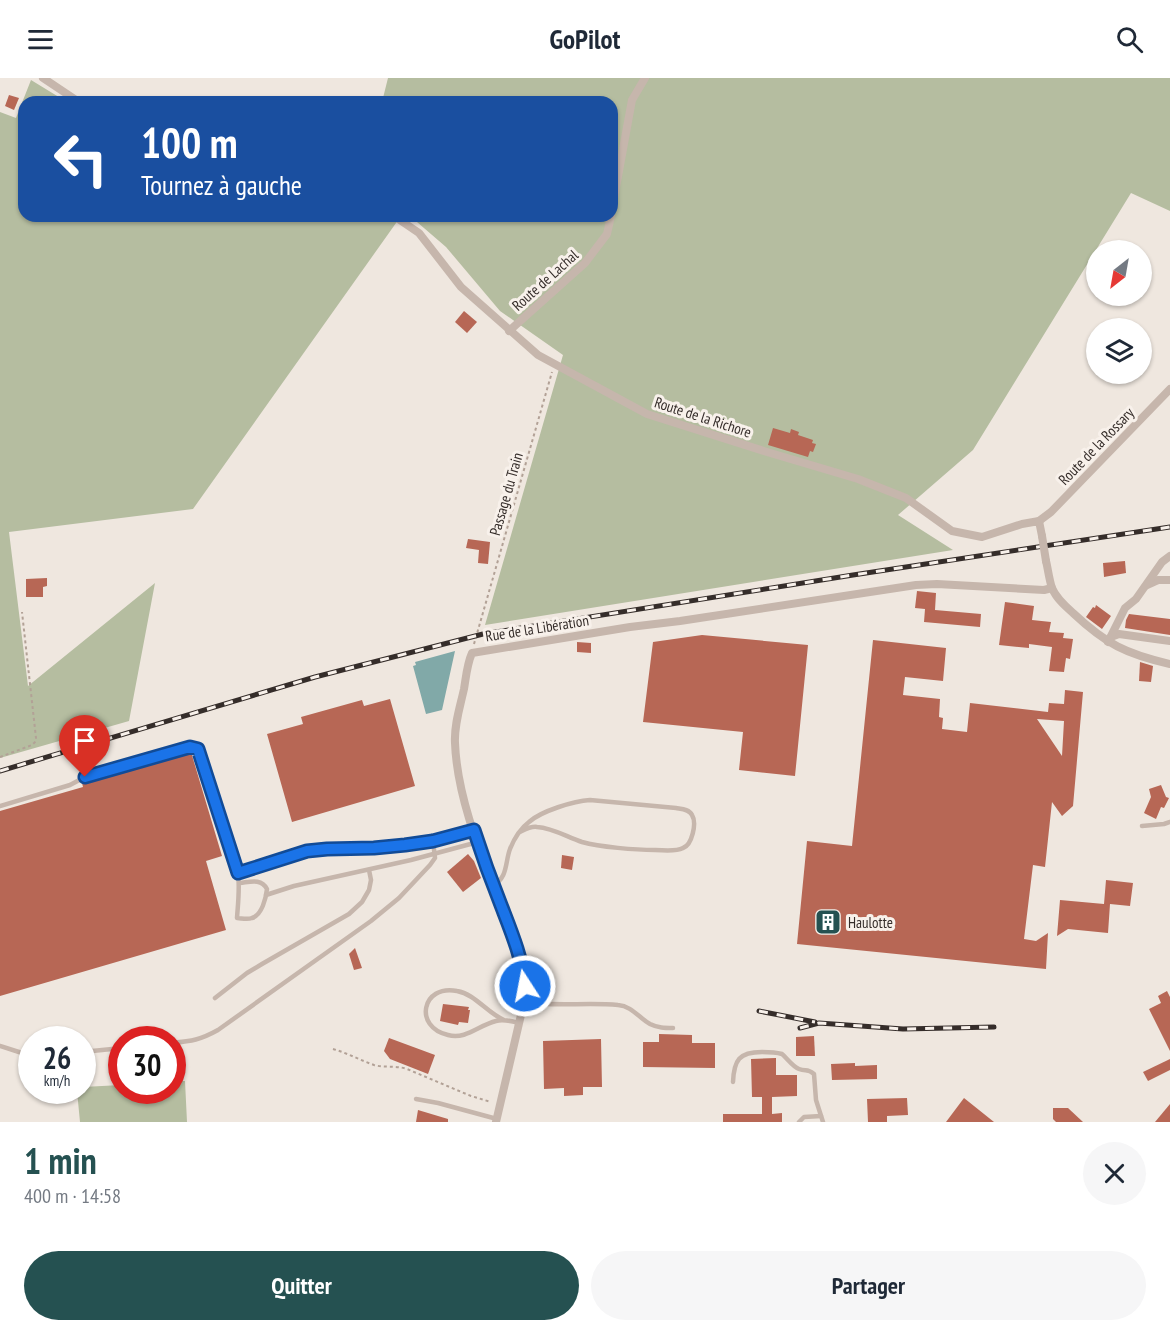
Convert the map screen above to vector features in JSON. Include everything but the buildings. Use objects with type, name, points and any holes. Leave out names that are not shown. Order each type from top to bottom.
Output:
[{"type":"street","points":[[43,78],[71,96]]},
{"type":"street","points":[[618,176],[632,100],[645,78]]},
{"type":"street","name":"Route de la Richore","points":[[403,222],[419,233],[461,287],[538,355],[647,414],[858,479],[906,498],[952,531],[982,537],[1022,524],[1040,521]]},
{"type":"street","name":"Route de Lachal","points":[[509,331],[585,264],[607,234],[609,222]]},
{"type":"street","name":"Route de la Rossary","points":[[1040,521],[1170,389]]},
{"type":"street","points":[[1040,521],[1052,588],[1059,599],[1097,634],[1134,654],[1170,664]]},
{"type":"street","points":[[1109,640],[1125,608],[1136,599],[1162,562],[1170,556]]},
{"type":"street","points":[[1147,585],[1158,580],[1170,579]]},
{"type":"street","name":"Rue de la Libération","points":[[496,1121],[524,1002],[525,986],[516,943],[478,842],[461,785],[455,742],[456,727],[472,653],[916,585],[937,584],[1044,590],[1052,588]]},
{"type":"street","points":[[1109,640],[1119,634],[1170,641]]},
{"type":"lane","points":[[0,806],[85,777],[194,747],[200,753],[238,873],[240,883],[237,918],[253,918],[259,913],[267,888],[260,882],[240,883]]},
{"type":"lane","points":[[493,885],[498,884],[504,876],[510,848],[520,832],[529,821],[579,801],[676,808],[686,810],[692,815],[694,821],[690,843],[684,848],[671,850],[651,850],[584,842],[538,827],[520,832]]},
{"type":"lane","points":[[1142,826],[1170,822]]},
{"type":"lane","points":[[238,873],[307,851],[374,848],[433,841],[474,830]]},
{"type":"lane","points":[[186,1042],[206,1037],[218,1030],[371,921],[399,898],[430,865],[435,858],[433,841]]},
{"type":"lane","points":[[266,895],[294,886],[369,870],[478,842]]},
{"type":"lane","points":[[215,998],[254,968],[348,914],[362,902],[369,890],[371,880],[369,870]]},
{"type":"lane","points":[[504,1020],[490,1023],[466,1035],[449,1036],[433,1029],[425,1010],[430,998],[435,994],[454,990],[469,996],[496,1017],[519,1023]]},
{"type":"lane","points":[[524,1002],[547,1005],[619,1005],[634,1011],[655,1026],[673,1028]]},
{"type":"lane","points":[[0,1046],[18,1052]]},
{"type":"lane","points":[[733,1083],[735,1066],[743,1055],[747,1053],[782,1054],[795,1067],[813,1072],[816,1100],[823,1122]]},
{"type":"lane","points":[[416,1099],[438,1103],[496,1121]]},
{"type":"lane","points":[[799,1122],[804,1117],[821,1116]]},
{"type":"path","name":"Passage du Train","points":[[472,653],[554,364]]},
{"type":"path","points":[[0,757],[27,748],[36,741],[22,612]]},
{"type":"path","points":[[333,1049],[377,1066],[398,1066],[407,1069],[471,1096],[500,1105]]},
{"type":"green space","points":[[388,78],[1170,78],[1170,211],[1131,193],[1102,240],[1086,240],[1086,266],[973,450],[898,515],[953,550],[485,625],[563,355],[500,311],[446,247],[417,222],[618,222],[618,96],[384,96]]},
{"type":"green space","points":[[31,80],[57,96],[25,96]]},
{"type":"green space","points":[[0,112],[16,118],[18,113],[18,222],[397,222],[193,509],[9,532],[28,686],[155,583],[129,721],[0,758]]},
{"type":"green space","points":[[96,1086],[108,1086],[108,1104],[186,1104],[186,1102],[187,1122],[80,1122],[78,1104],[96,1104]]},
{"type":"water","points":[[455,651],[442,710],[426,714],[413,666],[416,665],[415,662]]},
{"type":"railway","points":[[0,771],[315,677],[483,634],[1170,527]]},
{"type":"railway","points":[[759,1011],[815,1022]]},
{"type":"railway","points":[[800,1028],[819,1023],[903,1029],[994,1027]]},
{"type":"place","name":"Haulotte","points":[[828,922]]},
{"type":"route","points":[[85,777],[190,747],[198,749],[238,873],[307,851],[405,845],[433,841],[474,830],[482,857],[516,943],[525,986]]}]
